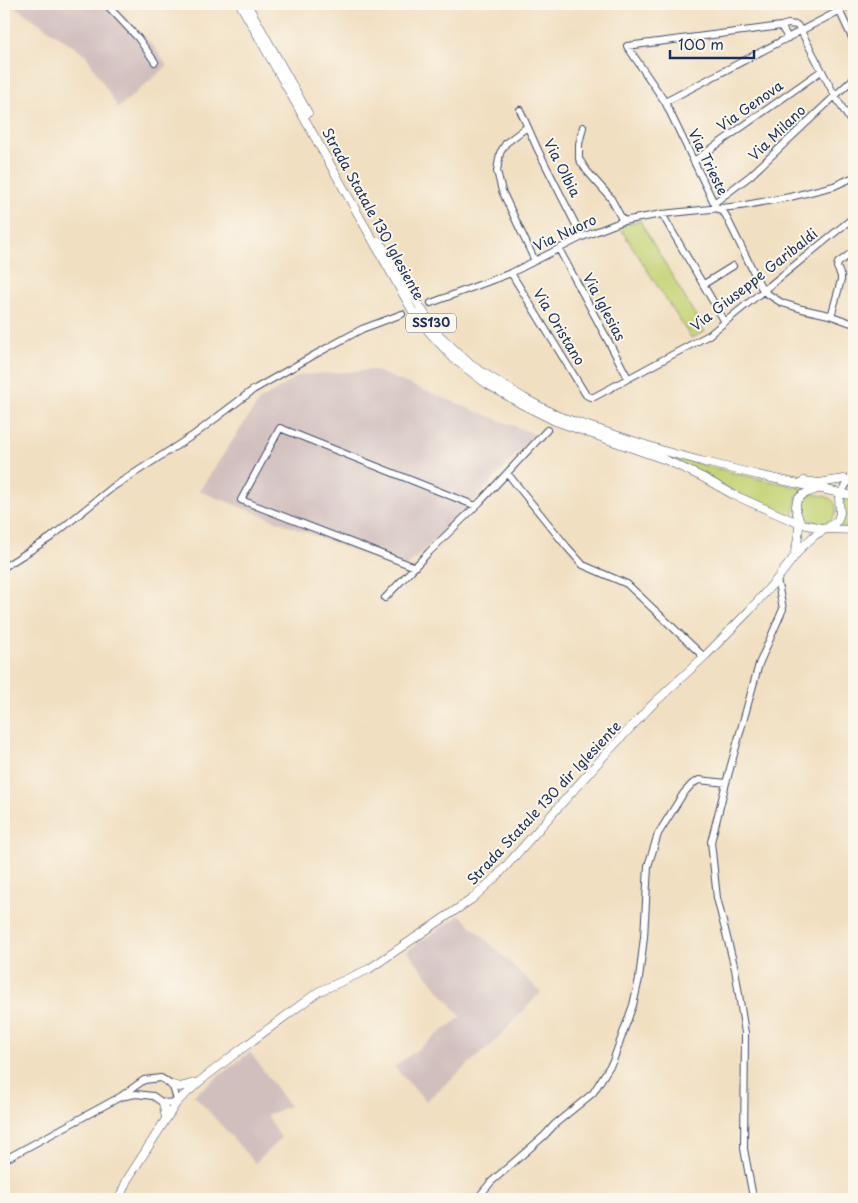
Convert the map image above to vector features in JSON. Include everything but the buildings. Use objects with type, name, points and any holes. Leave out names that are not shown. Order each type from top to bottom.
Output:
[{"type":"main road","name":"Strada Statale 130 Iglesiente","points":[[240,4],[412,310],[454,359],[486,384],[555,421],[666,460],[798,523],[826,529],[854,530]]},
{"type":"main road","name":"Strada Statale 130 Iglesiente","points":[[247,4],[377,238],[438,334],[471,365],[524,398],[558,416],[664,451],[777,480],[854,496]]},
{"type":"main road","points":[[777,480],[790,478],[819,483],[844,479]]},
{"type":"main road","points":[[798,523],[799,518],[795,508],[799,498],[806,493],[818,489]]},
{"type":"main road","points":[[826,529],[836,522],[839,517],[839,498],[841,493]]},
{"type":"main road","name":"Strada Statale 130 dir Iglesiente","points":[[794,557],[798,540],[798,523]]},
{"type":"main road","name":"Strada Statale 130 dir Iglesiente","points":[[119,1199],[127,1180],[177,1102],[200,1081],[318,992],[370,969],[472,899],[498,875],[602,758],[653,704],[704,657],[749,611],[801,548],[815,535],[826,529]]},
{"type":"main road","points":[[172,1085],[180,1086],[200,1081]]},
{"type":"main road","points":[[163,1103],[166,1118]]},
{"type":"street","points":[[106,4],[138,38],[155,62]]},
{"type":"street","points":[[665,102],[852,4]]},
{"type":"street","points":[[839,10],[854,42]]},
{"type":"street","points":[[788,38],[781,26],[788,24],[796,25],[854,127]]},
{"type":"street","name":"Via Trieste","points":[[763,291],[725,214],[715,205],[665,102],[626,46],[781,26]]},
{"type":"street","name":"Via Genova","points":[[694,161],[821,71]]},
{"type":"street","name":"Via Milano","points":[[715,205],[750,176],[854,78]]},
{"type":"street","name":"Via Olbia","points":[[520,110],[582,237]]},
{"type":"street","points":[[527,127],[506,143],[500,153],[498,171],[502,191],[535,261]]},
{"type":"street","points":[[583,127],[578,159],[586,172],[610,197],[623,221]]},
{"type":"street","name":"Via Nuoro","points":[[431,303],[511,273],[582,237],[623,221],[715,205],[740,206],[790,197],[834,186],[854,177]]},
{"type":"street","points":[[662,214],[725,322]]},
{"type":"street","name":"Via Giuseppe Garibaldi","points":[[586,395],[594,397],[709,335],[854,217]]},
{"type":"street","name":"Via Iglesias","points":[[559,249],[628,378]]},
{"type":"street","points":[[829,315],[832,313],[841,280],[837,266],[838,263],[854,251]]},
{"type":"street","points":[[704,284],[733,266]]},
{"type":"street","name":"Via Oristano","points":[[511,273],[586,395]]},
{"type":"street","points":[[763,291],[782,303],[829,315],[854,324]]},
{"type":"street","points":[[4,567],[50,538],[113,487],[195,434],[253,390],[362,329],[402,314]]},
{"type":"street","points":[[415,567],[241,500],[280,428],[476,506]]},
{"type":"street","points":[[385,598],[476,506],[547,430]]},
{"type":"street","points":[[507,473],[584,565],[627,584],[704,657]]},
{"type":"street","points":[[818,489],[854,476]]},
{"type":"street","points":[[841,493],[854,476]]},
{"type":"street","points":[[754,1199],[744,1149],[745,1033],[736,969],[718,898],[711,842],[759,664],[783,609],[777,579]]},
{"type":"street","points":[[477,1199],[491,1182],[544,1136],[555,1124],[593,1093],[613,1061],[633,1005],[639,980],[644,937],[648,866],[658,834],[683,794],[692,784],[699,780],[726,783]]},
{"type":"street","points":[[4,1160],[120,1097],[144,1080],[161,1078],[172,1085],[177,1102],[163,1103],[153,1096],[136,1094],[120,1097]]},
{"type":"shaded area","points":[[11,4],[111,4],[154,47],[167,66],[118,108],[86,55]]},
{"type":"shaded area","points":[[373,370],[534,434],[477,498],[403,570],[199,491],[259,401],[300,375]]},
{"type":"shaded area","points":[[460,915],[541,992],[492,1044],[426,1101],[394,1067],[461,1017],[407,951]]},
{"type":"shaded area","points":[[250,1052],[289,1106],[267,1115],[281,1138],[255,1163],[194,1095]]},
{"type":"green space","points":[[640,221],[705,332],[691,338],[619,226]]},
{"type":"green space","points":[[670,456],[805,489],[797,495],[793,518],[733,492],[672,459]]},
{"type":"green space","points":[[813,494],[832,500],[836,506],[835,515],[826,523],[810,520],[805,517],[800,509],[803,500]]},
{"type":"green space","points":[[843,498],[854,499],[854,527],[835,527],[843,515]]}]
